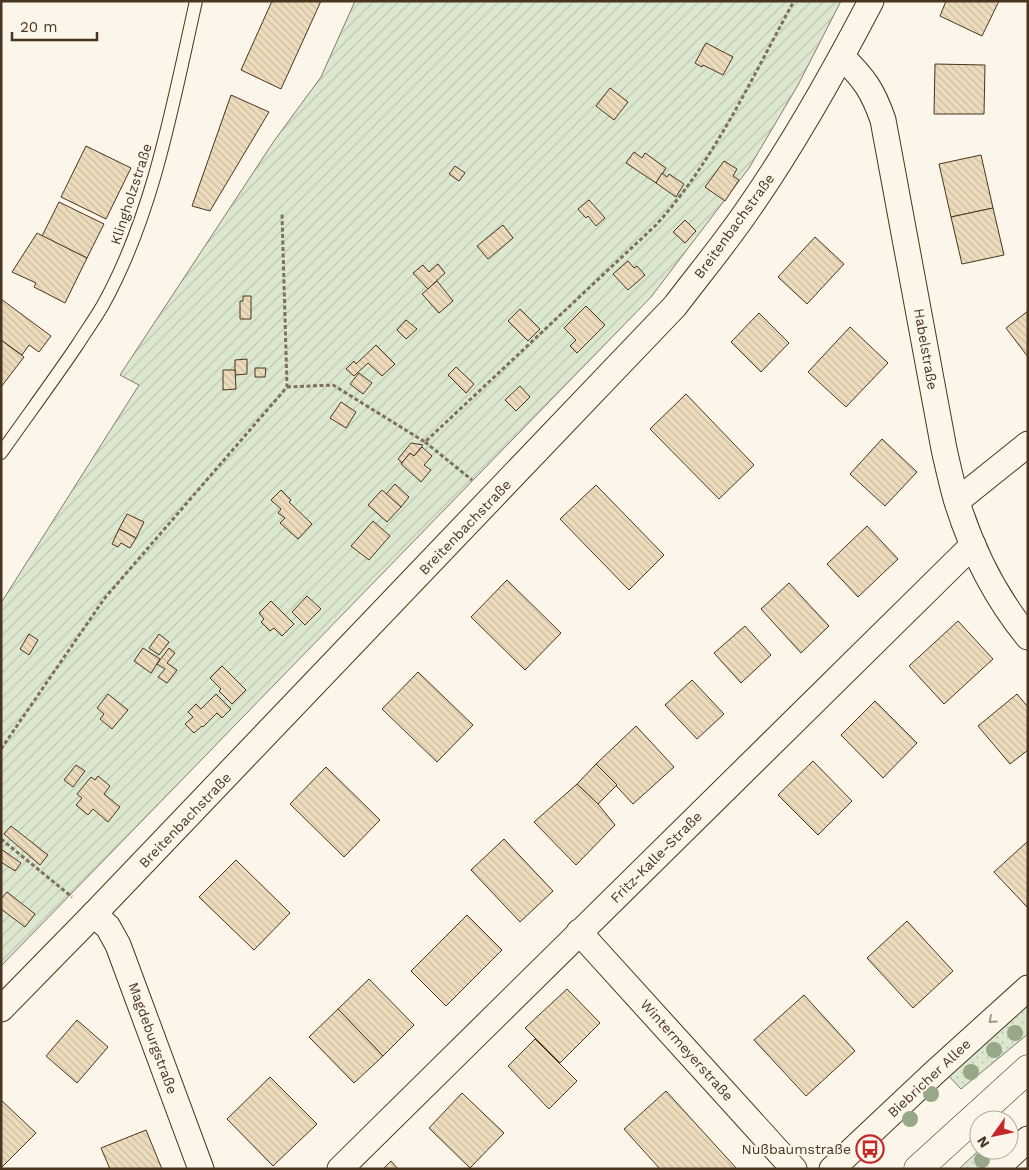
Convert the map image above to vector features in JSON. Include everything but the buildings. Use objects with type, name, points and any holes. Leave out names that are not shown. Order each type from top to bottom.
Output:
[{"type":"main road","points":[[918,1169],[1028,1069]]},
{"type":"street","name":"Breitenbachstraße","points":[[1,1009],[676,306],[749,209],[783,157],[842,57],[871,1]]},
{"type":"street","name":"Habelstraße","points":[[842,57],[861,75],[870,88],[883,120],[944,450],[957,501],[973,545],[1000,598],[1028,637]]},
{"type":"street","points":[[957,501],[1028,444]]},
{"type":"street","name":"Fritz-Kalle-Straße","points":[[340,1169],[973,545]]},
{"type":"street","name":"Magdeburgstraße","points":[[94,914],[108,927],[118,945],[201,1169]]},
{"type":"street","name":"Wintermeyerstraße","points":[[579,932],[794,1169]]},
{"type":"street","name":"Biebricher Allee","points":[[832,1169],[1028,988]]},
{"type":"street","points":[[996,1169],[1028,1139]]},
{"type":"lane","name":"Klingholzstraße","points":[[1,453],[98,313],[138,229],[164,140],[196,1]]},
{"type":"path","points":[[425,442],[656,225],[675,204],[698,172],[729,120],[794,1]]},
{"type":"path","points":[[1,749],[104,599],[287,387],[282,214]]},
{"type":"path","points":[[287,387],[333,385],[425,442],[493,498]]},
{"type":"path","points":[[1,839],[94,914]]},
{"type":"green space","points":[[355,1],[841,1],[798,85],[749,168],[651,297],[1,966],[1,603],[139,385],[120,375],[274,141],[321,77]]},
{"type":"green space","points":[[1028,1002],[1028,1034],[961,1089],[947,1074]]},
{"type":"green space","points":[[969,1160],[988,1160],[990,1162],[982,1169],[959,1169]]},
{"type":"place","name":"Nußbaumstraße","points":[[870,1149]]}]
